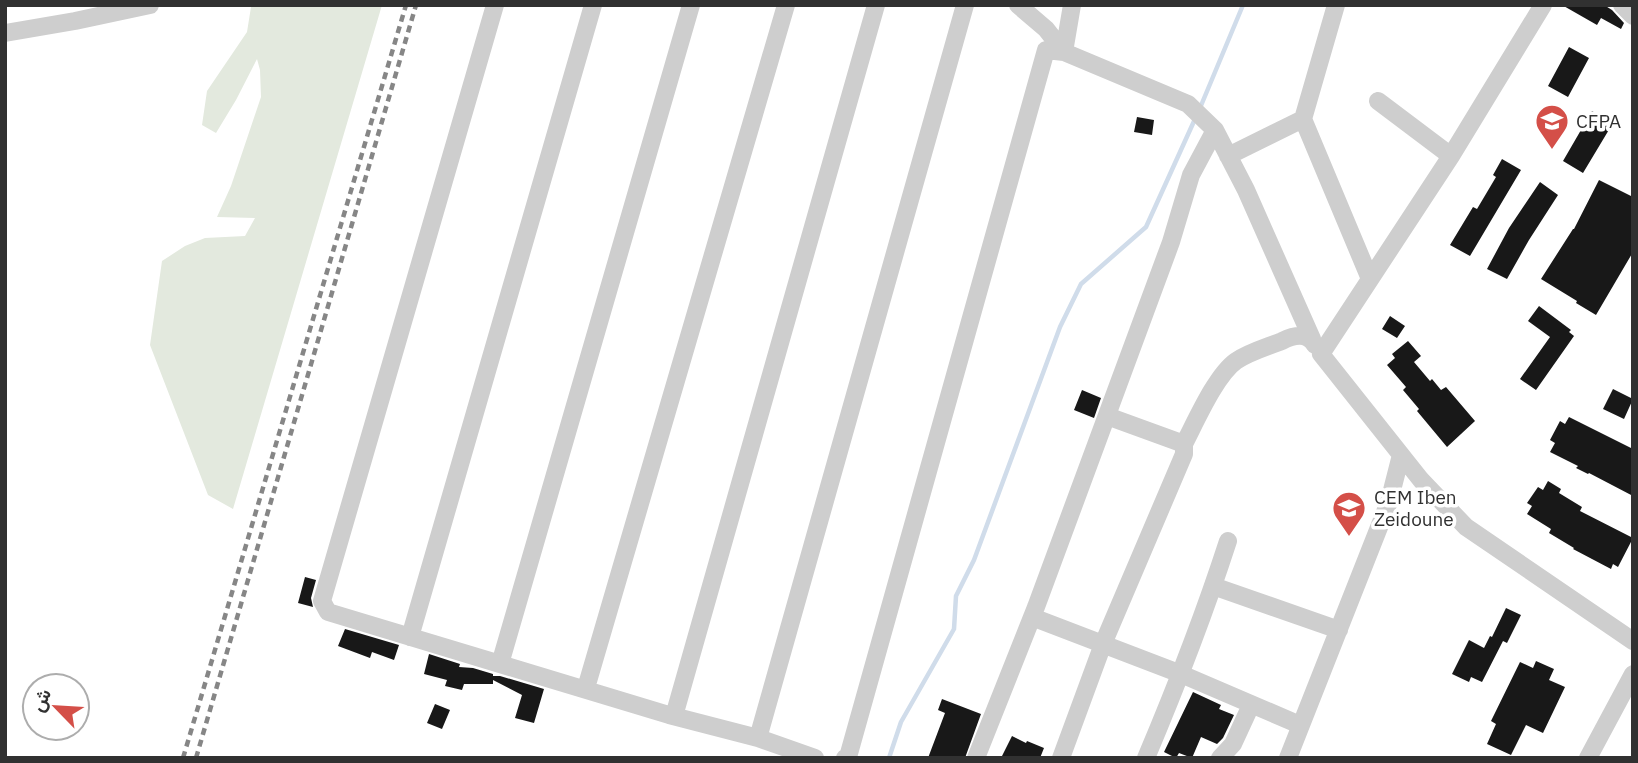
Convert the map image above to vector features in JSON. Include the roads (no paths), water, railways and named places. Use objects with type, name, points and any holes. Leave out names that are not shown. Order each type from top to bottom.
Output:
[{"type":"street","points":[[5,33],[150,5]]},
{"type":"street","points":[[495,5],[323,601],[328,612],[674,716],[758,738],[815,758]]},
{"type":"street","points":[[410,637],[593,5]]},
{"type":"street","points":[[500,664],[691,5]]},
{"type":"street","points":[[586,688],[786,5]]},
{"type":"street","points":[[674,716],[876,5]]},
{"type":"street","points":[[758,738],[965,5]]},
{"type":"street","points":[[1018,5],[1046,29],[1064,52]]},
{"type":"street","points":[[1064,52],[1072,5]]},
{"type":"street","points":[[1336,5],[1303,118],[1370,279]]},
{"type":"street","points":[[1316,347],[1370,279],[1451,156],[1543,5]]},
{"type":"street","points":[[1622,5],[1633,16]]},
{"type":"street","points":[[847,757],[1046,50],[1064,52],[1188,104],[1215,130],[1316,347]]},
{"type":"street","points":[[1378,101],[1451,156]]},
{"type":"street","points":[[1228,156],[1303,118]]},
{"type":"street","points":[[976,758],[1107,416],[1171,242],[1191,175],[1215,130]]},
{"type":"street","points":[[1061,758],[1103,644],[1184,454],[1184,444],[1229,366],[1290,337],[1304,336],[1316,347],[1421,480],[1466,527],[1633,640]]},
{"type":"street","points":[[1107,416],[1184,444]]},
{"type":"street","points":[[1288,758],[1389,502],[1401,455]]},
{"type":"street","points":[[1146,758],[1181,674],[1228,541]]},
{"type":"street","points":[[1213,586],[1339,630]]},
{"type":"street","points":[[1032,617],[1181,674],[1300,725]]},
{"type":"street","points":[[1588,758],[1633,674]]},
{"type":"street","points":[[1220,758],[1233,744],[1251,705]]},
{"type":"waterway","points":[[1200,108],[1243,5]]},
{"type":"waterway","points":[[889,758],[901,722],[954,629],[956,596],[974,560],[1060,327],[1081,284],[1146,227],[1195,119]]},
{"type":"railway","points":[[183,758],[406,5]]},
{"type":"railway","points":[[196,758],[416,5]]},
{"type":"place","name":"CFPA","points":[[1552,151]]},
{"type":"place","name":"CEM Iben Zeidoune","points":[[1349,538]]}]
